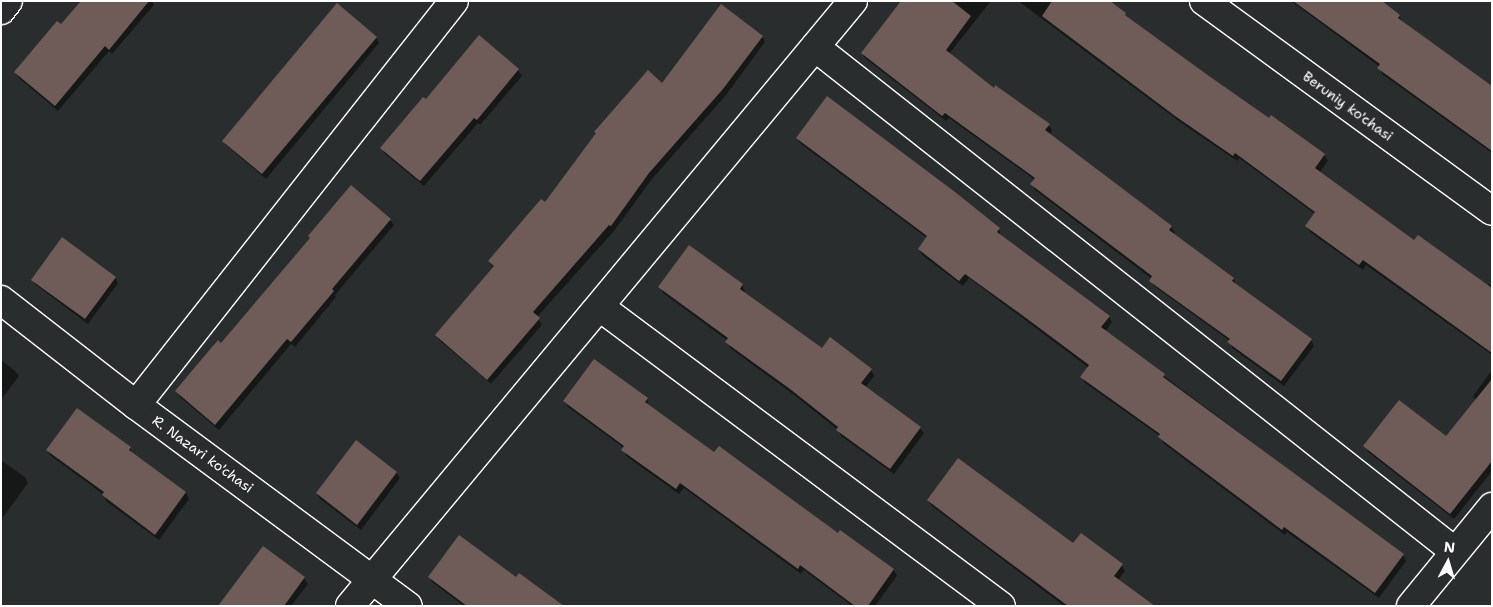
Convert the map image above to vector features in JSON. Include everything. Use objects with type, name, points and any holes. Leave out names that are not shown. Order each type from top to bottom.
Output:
[{"type":"street","points":[[1,10],[8,1]]},
{"type":"street","points":[[136,405],[454,1]]},
{"type":"street","points":[[350,606],[853,1]]},
{"type":"street","name":"Beruniy ko'chasi","points":[[1204,1],[1492,211]]},
{"type":"street","points":[[815,47],[1454,552]]},
{"type":"street","name":"R. Nazari ko'chasi","points":[[1,300],[136,405],[408,606]]},
{"type":"street","points":[[600,307],[1001,606]]},
{"type":"street","points":[[1411,606],[1492,507]]},
{"type":"building","points":[[81,1],[149,1],[109,50],[105,46],[55,106],[14,72],[57,21],[61,24]]},
{"type":"building","points":[[901,1],[952,1],[971,16],[946,50],[994,88],[995,85],[1050,124],[1045,130],[1172,226],[1169,230],[1234,278],[1232,281],[1312,339],[1281,381],[1227,342],[1230,339],[1149,281],[1152,276],[1030,184],[1035,178],[945,113],[942,116],[861,53]]},
{"type":"building","points":[[1052,1],[1110,1],[1126,13],[1125,15],[1209,76],[1269,118],[1271,115],[1325,154],[1315,168],[1414,240],[1418,235],[1492,288],[1492,353],[1363,260],[1359,265],[1305,226],[1315,212],[1235,153],[1233,156],[1175,116],[1042,16]]},
{"type":"building","points":[[1293,1],[1382,1],[1400,15],[1398,18],[1492,86],[1492,151],[1377,68],[1380,64]]},
{"type":"building","points":[[337,3],[377,37],[262,174],[222,141]]},
{"type":"building","points":[[721,4],[763,36],[723,89],[649,173],[611,226],[609,225],[533,312],[540,318],[487,380],[435,335],[494,266],[488,261],[541,199],[545,202],[596,133],[594,132],[648,70],[662,83]]},
{"type":"building","points":[[479,35],[519,69],[477,120],[474,118],[420,181],[380,148],[423,97],[426,99]]},
{"type":"building","points":[[827,96],[1000,228],[997,232],[1110,316],[1101,327],[1165,374],[1163,377],[1404,554],[1375,593],[1284,527],[1282,530],[1158,437],[1160,434],[1080,377],[1089,365],[965,274],[959,281],[918,249],[927,236],[796,138]]},
{"type":"building","points":[[351,185],[391,219],[332,289],[334,291],[291,342],[287,339],[215,425],[175,391],[218,340],[221,343],[310,238],[308,236]]},
{"type":"building","points":[[62,237],[116,277],[85,319],[31,280]]},
{"type":"building","points":[[689,245],[743,284],[740,289],[822,348],[830,337],[872,369],[861,383],[921,427],[890,469],[836,430],[838,427],[790,389],[725,342],[728,338],[658,287]]},
{"type":"building","points":[[594,359],[648,398],[645,402],[714,452],[719,446],[838,533],[840,530],[894,569],[868,606],[855,606],[800,565],[798,569],[680,483],[676,489],[621,450],[624,446],[563,401]]},
{"type":"building","points":[[1492,379],[1492,461],[1450,514],[1363,446],[1399,400],[1446,436]]},
{"type":"building","points":[[77,408],[131,447],[129,450],[186,492],[155,535],[102,495],[104,492],[46,450]]},
{"type":"building","points":[[356,440],[397,472],[357,525],[316,493]]},
{"type":"building","points":[[958,458],[1073,543],[1081,533],[1123,564],[1114,576],[1155,606],[1068,606],[982,542],[927,500]]},
{"type":"building","points":[[459,535],[516,577],[519,573],[564,606],[467,606],[428,577]]},
{"type":"building","points":[[263,546],[305,577],[284,606],[218,606]]}]
